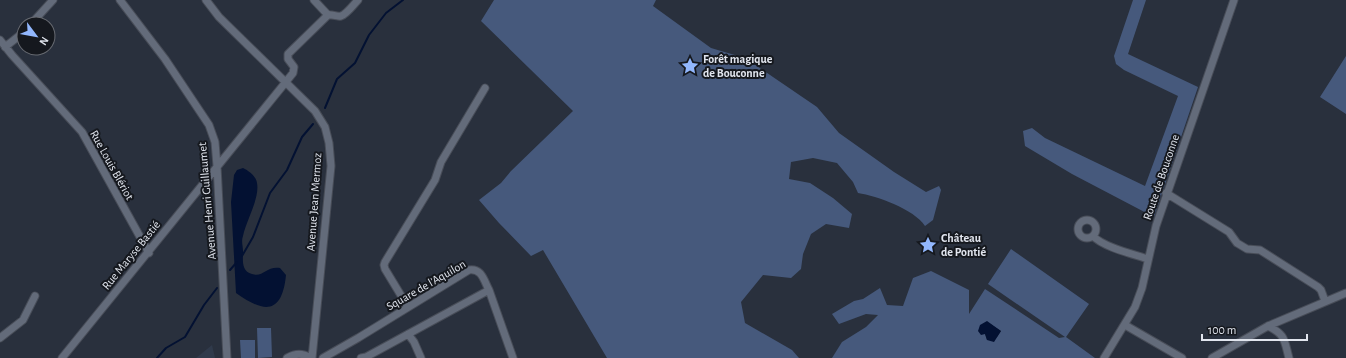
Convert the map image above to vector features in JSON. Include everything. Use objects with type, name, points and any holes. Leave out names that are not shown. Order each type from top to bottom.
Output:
[{"type":"street","points":[[38,16],[53,0]]},
{"type":"street","name":"Avenue Henri Guillaumet","points":[[120,0],[165,59],[209,125],[215,142],[227,358]]},
{"type":"street","name":"Avenue Jean Mermoz","points":[[206,0],[224,22],[315,111],[325,127],[329,143],[331,166],[311,358]]},
{"type":"street","points":[[314,0],[328,15],[331,14],[339,16],[358,0]]},
{"type":"street","name":"Route de Bouconne","points":[[1104,358],[1135,307],[1142,288],[1156,226],[1166,193],[1234,0]]},
{"type":"street","name":"Rue Maryse Bastié","points":[[62,358],[149,253],[217,166],[293,73],[294,67],[288,59],[288,54],[328,15]]},
{"type":"street","points":[[5,47],[16,39]]},
{"type":"street","name":"Rue Louis Blériot","points":[[0,40],[82,132],[149,253]]},
{"type":"street","points":[[408,307],[385,269],[385,262],[435,180],[440,162],[485,88]]},
{"type":"street","points":[[1166,193],[1229,232],[1238,243],[1247,249],[1260,250],[1318,286],[1326,301]]},
{"type":"street","points":[[1093,236],[1097,241],[1148,259]]},
{"type":"street","name":"Square de l'Aquilon","points":[[323,358],[469,270],[478,270],[489,290]]},
{"type":"street","points":[[361,358],[366,357],[489,290],[513,358]]},
{"type":"street","points":[[1212,358],[1268,326],[1346,293]]},
{"type":"street","points":[[0,338],[23,320],[35,296]]},
{"type":"street","points":[[1285,318],[1282,330],[1289,358]]},
{"type":"street","points":[[1125,325],[1182,358]]},
{"type":"street","points":[[1268,326],[1283,336]]},
{"type":"street","points":[[408,334],[414,342],[421,358]]},
{"type":"street","points":[[287,358],[293,354],[301,354],[311,358]]},
{"type":"shaded area","points":[[494,0],[656,0],[653,6],[711,48],[745,58],[817,107],[839,133],[894,172],[926,192],[939,186],[941,190],[933,220],[925,226],[913,214],[894,204],[858,193],[853,182],[837,163],[813,158],[791,162],[789,179],[810,183],[833,198],[852,214],[849,228],[826,224],[811,234],[803,254],[801,269],[791,278],[763,275],[741,302],[745,323],[792,350],[799,358],[607,358],[543,250],[531,256],[479,200],[501,183],[511,171],[573,111],[481,21]]},
{"type":"shaded area","points":[[1133,0],[1146,0],[1128,54],[1198,87],[1154,217],[1072,174],[1025,146],[1023,131],[1032,128],[1045,138],[1145,186],[1178,96],[1124,70],[1116,64],[1114,56]]},
{"type":"shaded area","points":[[1346,56],[1346,114],[1320,97]]},
{"type":"shaded area","points":[[243,168],[254,176],[257,183],[255,202],[242,238],[244,268],[248,273],[256,275],[271,269],[280,268],[286,275],[284,288],[280,298],[276,304],[270,306],[263,307],[255,304],[236,293],[231,202],[234,175],[237,170]]},
{"type":"shaded area","points":[[1011,249],[1089,304],[1066,337],[1095,358],[832,358],[842,342],[866,327],[878,315],[866,314],[839,324],[832,314],[854,301],[863,299],[880,288],[887,305],[903,306],[913,278],[931,271],[969,290],[969,314],[985,289],[1059,338],[1065,337],[988,284]],"holes":[[[990,324],[1001,331],[997,337],[987,340],[985,334]]]},
{"type":"shaded area","points":[[987,321],[1001,331],[994,342],[987,340],[985,334],[981,335],[978,331],[980,325]]},
{"type":"shaded area","points":[[257,328],[271,328],[272,357],[258,358]]},
{"type":"shaded area","points":[[240,340],[255,340],[255,358],[241,358]]},
{"type":"shaded area","points":[[212,345],[215,358],[196,358]]},
{"type":"waterway","points":[[325,108],[337,79],[355,63],[369,35],[386,13],[403,0]]},
{"type":"waterway","points":[[242,256],[253,237],[270,193],[287,170],[302,137],[313,124]]},
{"type":"waterway","points":[[230,270],[237,262]]},
{"type":"waterway","points":[[157,358],[166,348],[185,337],[204,305],[217,288]]},
{"type":"place","name":"Forêt magique de Bouconne","points":[[690,66]]},
{"type":"place","name":"Château de Pontié","points":[[928,245]]}]
